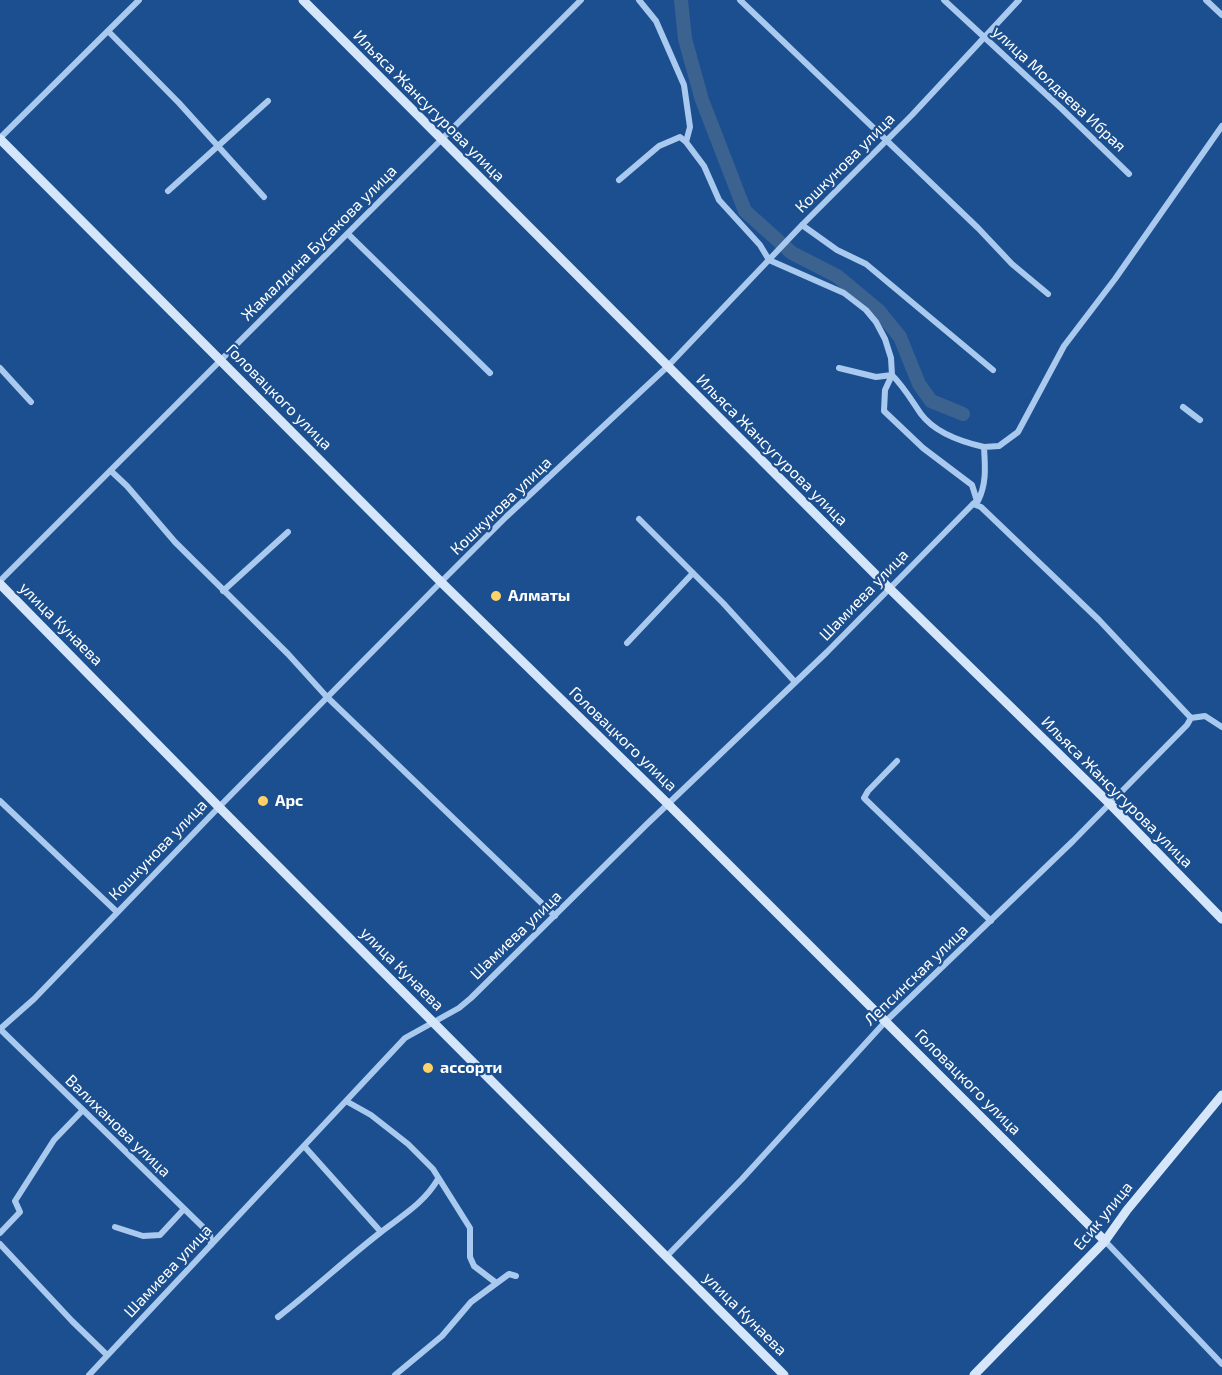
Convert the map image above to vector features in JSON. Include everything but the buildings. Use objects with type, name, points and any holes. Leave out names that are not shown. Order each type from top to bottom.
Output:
[{"type":"street","points":[[0,139],[139,0]]},
{"type":"street","name":"Ильяса Жансугурова улица","points":[[303,0],[667,367],[1110,804],[1222,919]]},
{"type":"street","name":"Жамалдина Бусакова улица","points":[[0,583],[581,0]]},
{"type":"street","points":[[639,0],[656,21],[684,85],[690,127],[686,142]]},
{"type":"street","points":[[740,0],[978,228],[1012,264],[1048,294]]},
{"type":"street","name":"улица Молдаева Ибрая","points":[[944,0],[1129,174]]},
{"type":"street","name":"Кошкунова улица","points":[[0,1029],[34,999],[219,807],[506,517],[667,367],[802,225],[886,142],[1019,0]]},
{"type":"street","points":[[1206,0],[1222,15]]},
{"type":"street","points":[[108,31],[179,103],[264,197]]},
{"type":"street","points":[[168,191],[268,101]]},
{"type":"street","points":[[839,368],[876,377],[892,375],[902,384],[923,416],[961,442],[984,447],[999,446],[1018,432],[1064,345],[1115,279],[1222,126]]},
{"type":"street","points":[[618,180],[658,146],[680,137],[686,142],[704,166],[719,200],[760,245],[769,260],[844,293],[866,310],[876,322],[891,358],[892,375],[885,390],[884,411],[923,448],[972,485],[975,503],[1062,583],[1191,717],[1205,716],[1222,728]]},
{"type":"street","name":"Головацкого улица","points":[[0,139],[441,582],[668,804],[1105,1241],[1222,1364]]},
{"type":"street","points":[[802,225],[837,250],[866,264],[993,370]]},
{"type":"street","points":[[348,234],[490,373]]},
{"type":"street","points":[[0,368],[31,402]]},
{"type":"street","points":[[1182,407],[1200,420]]},
{"type":"street","points":[[975,503],[983,491],[984,447]]},
{"type":"street","points":[[111,471],[127,486],[175,542],[319,686],[327,697],[555,916]]},
{"type":"street","name":"Шамиева улица","points":[[89,1375],[405,1038],[459,1008],[471,998],[668,804],[827,652],[975,503]]},
{"type":"street","points":[[639,519],[723,603],[795,682]]},
{"type":"street","points":[[223,591],[288,532]]},
{"type":"street","points":[[627,643],[693,573]]},
{"type":"street","name":"улица Кунаева","points":[[0,583],[219,807],[784,1375]]},
{"type":"street","name":"Лепсинская улица","points":[[666,1257],[742,1179],[885,1022],[1110,804],[1187,724],[1191,717]]},
{"type":"street","points":[[897,761],[864,798],[991,921]]},
{"type":"street","points":[[0,801],[117,912]]},
{"type":"street","name":"Валиханова улица","points":[[0,1029],[210,1234],[211,1245]]},
{"type":"street","name":"Есик улица","points":[[974,1375],[1105,1241],[1127,1210],[1222,1095]]},
{"type":"street","points":[[346,1101],[370,1115],[408,1144],[433,1169],[470,1228],[470,1257],[474,1266],[495,1282]]},
{"type":"street","points":[[0,1233],[21,1212],[15,1201],[54,1140],[82,1111]]},
{"type":"street","points":[[304,1146],[381,1232]]},
{"type":"street","points":[[278,1317],[415,1207],[430,1192],[438,1179]]},
{"type":"street","points":[[115,1227],[143,1236],[160,1235],[184,1209]]},
{"type":"street","points":[[0,1244],[107,1355]]},
{"type":"street","points":[[396,1375],[442,1336],[471,1302],[495,1282],[508,1274],[516,1276]]},
{"type":"waterway","points":[[681,0],[685,39],[702,100],[745,211],[792,253],[837,276],[879,311],[900,337],[919,384],[931,401],[963,414]]},
{"type":"place","name":"Алматы","points":[[496,596]]},
{"type":"place","name":"Арс","points":[[263,801]]},
{"type":"place","name":"ассорти","points":[[428,1068]]}]
